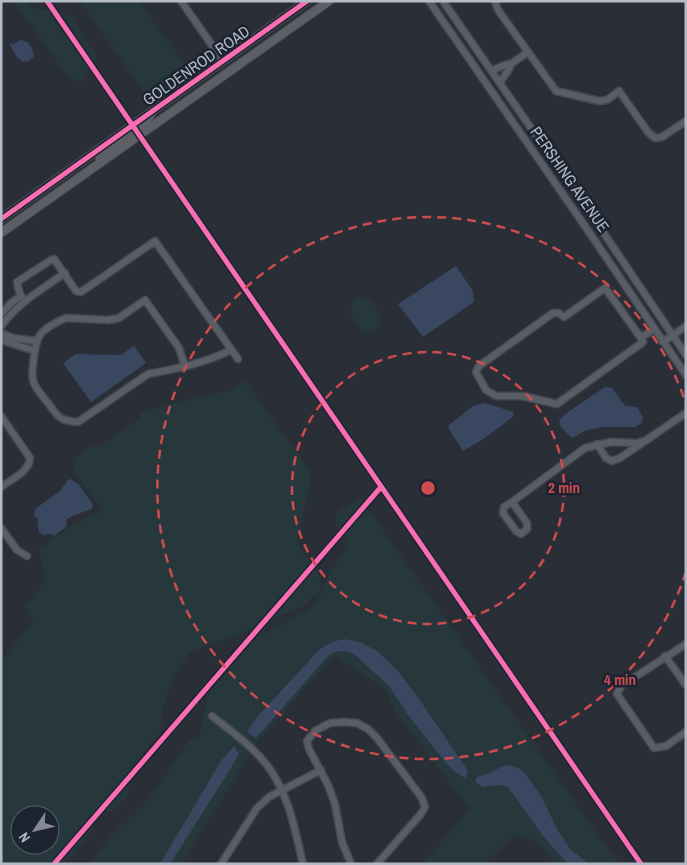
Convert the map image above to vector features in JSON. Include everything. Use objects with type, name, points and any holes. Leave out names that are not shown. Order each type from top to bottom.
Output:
[{"type":"main road","name":"GOLDENROD ROAD","points":[[1,219],[308,1]]},
{"type":"main road","points":[[244,61],[246,52],[302,12],[308,1]]},
{"type":"main road","name":"GOLDENROD ROAD","points":[[1,233],[329,1]]},
{"type":"main road","points":[[150,128],[157,118],[219,75],[222,70],[223,61]]},
{"type":"main road","points":[[100,164],[100,155],[146,122],[152,112]]},
{"type":"main road","points":[[21,219],[31,207],[84,170],[85,160]]},
{"type":"street","points":[[181,1],[223,61]]},
{"type":"street","name":"PERSHING AVENUE","points":[[429,1],[686,375]]},
{"type":"street","name":"PERSHING AVENUE","points":[[443,1],[686,355]]},
{"type":"street","points":[[495,1],[498,10],[556,90],[599,100],[607,100],[619,91],[648,132],[655,138],[662,137],[686,121]]},
{"type":"street","points":[[500,83],[510,70],[512,64],[528,52]]},
{"type":"street","points":[[491,70],[501,68],[506,64],[512,64]]},
{"type":"street","points":[[22,299],[18,282],[51,260],[54,259],[76,291],[81,292],[155,241],[238,359]]},
{"type":"street","points":[[1,326],[5,313],[22,299],[65,273]]},
{"type":"street","points":[[605,288],[641,338],[644,342],[557,404],[522,396],[496,396],[486,390],[476,372],[478,366],[553,313],[560,313],[564,316],[605,288]]},
{"type":"street","points":[[185,366],[180,348],[146,300],[119,318],[108,320],[66,318],[60,320],[39,335],[32,378],[35,386],[60,419],[78,422],[148,374],[185,366],[214,358],[231,350]]},
{"type":"street","points":[[663,342],[686,326]]},
{"type":"street","points":[[641,338],[654,329]]},
{"type":"street","points":[[1,333],[13,338],[37,341]]},
{"type":"street","points":[[1,340],[35,351]]},
{"type":"street","points":[[597,444],[606,458],[612,461],[620,458],[686,413]]},
{"type":"street","points":[[1,416],[30,458],[26,468],[1,486]]},
{"type":"street","points":[[512,502],[527,523],[527,530],[522,534],[516,531],[503,513],[504,507],[585,448],[611,442],[637,443],[647,440]]},
{"type":"street","points":[[1,528],[17,550],[27,556]]},
{"type":"street","points":[[686,644],[621,686],[616,694],[654,748],[666,746],[686,732]]},
{"type":"street","points":[[665,656],[686,685]]},
{"type":"street","points":[[212,716],[248,745],[267,766],[282,790],[293,822],[303,864]]},
{"type":"street","points":[[351,864],[342,842],[335,804],[307,741],[315,730],[330,723],[357,723],[368,729],[377,738],[422,798],[425,807],[377,864]]},
{"type":"street","points":[[221,864],[257,808],[269,797],[321,770]]},
{"type":"shaded area","points":[[14,1],[30,1],[30,7],[71,16],[97,57],[81,84],[67,76]]},
{"type":"shaded area","points":[[80,1],[139,1],[192,75],[151,103]]},
{"type":"shaded area","points":[[363,297],[373,303],[381,320],[375,329],[364,333],[354,321],[351,313],[352,304],[355,299]]},
{"type":"shaded area","points":[[244,380],[311,472],[298,540],[304,554],[317,569],[321,583],[320,592],[303,606],[235,636],[196,649],[189,654],[174,678],[163,707],[160,732],[128,774],[129,794],[112,812],[97,810],[90,834],[73,855],[60,864],[1,864],[1,661],[33,622],[25,607],[46,579],[38,549],[71,526],[102,510],[74,472],[72,460],[91,446],[99,447],[139,419],[141,412],[187,400],[194,395],[199,397],[233,390]]},
{"type":"shaded area","points":[[360,498],[619,864],[556,864],[537,842],[515,835],[484,864],[422,864],[470,809],[395,711],[386,690],[335,655],[258,741],[181,864],[90,864],[109,838],[148,800],[189,740],[199,740],[208,693],[257,637],[310,609],[323,591],[329,573],[349,546],[336,526],[336,513]]},
{"type":"water","points":[[21,40],[28,43],[33,51],[34,56],[29,61],[23,62],[17,57],[9,43],[13,44]]},
{"type":"water","points":[[456,266],[473,291],[474,302],[423,337],[398,304]]},
{"type":"water","points":[[134,346],[146,363],[91,402],[63,363],[76,354],[121,355]]},
{"type":"water","points":[[605,387],[612,388],[625,406],[637,407],[643,417],[642,423],[635,427],[604,427],[587,430],[572,438],[561,427],[559,421],[565,414]]},
{"type":"water","points":[[485,403],[513,412],[514,416],[482,440],[463,451],[449,429],[449,425],[473,406]]},
{"type":"water","points":[[71,479],[79,485],[93,505],[92,509],[66,520],[67,526],[54,536],[50,534],[43,535],[39,532],[37,517],[34,518],[35,509],[60,491],[68,480]]},
{"type":"water","points":[[344,639],[360,642],[377,651],[397,670],[468,771],[465,778],[446,763],[408,715],[389,686],[354,654],[347,651],[329,655],[256,738],[247,732],[256,718],[320,649],[332,642]]},
{"type":"water","points":[[234,746],[239,754],[231,768],[170,864],[160,864],[221,761]]},
{"type":"water","points":[[506,765],[519,768],[526,775],[541,796],[557,829],[570,849],[589,864],[568,864],[543,836],[508,787],[499,785],[483,787],[475,782],[477,777]]},
{"type":"cycle path","points":[[47,1],[641,864]]},
{"type":"cycle path","points":[[1,219],[307,1]]},
{"type":"cycle path","points":[[54,864],[381,487]]}]
